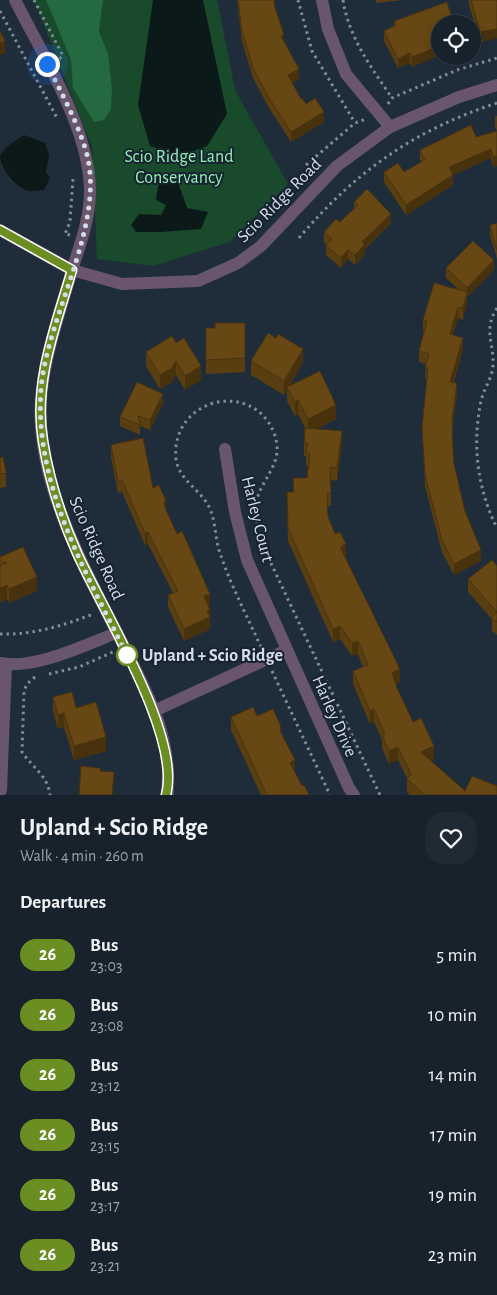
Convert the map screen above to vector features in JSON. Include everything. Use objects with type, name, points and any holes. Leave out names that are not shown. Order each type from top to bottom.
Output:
[{"type":"street","points":[[16,0],[67,105],[86,152],[90,193],[83,237],[72,270]]},
{"type":"street","points":[[322,0],[328,29],[346,74],[390,127]]},
{"type":"street","name":"Scio Ridge Road","points":[[0,230],[72,270],[122,284],[198,281],[230,267],[261,246],[337,166],[390,127],[459,96],[497,85]]},
{"type":"street","name":"Scio Ridge Road","points":[[72,270],[50,346],[41,389],[42,439],[56,498],[77,552],[154,710],[166,754],[167,793]]},
{"type":"street","name":"Harley Court","points":[[224,448],[235,512],[247,560],[287,650]]},
{"type":"street","points":[[1,790],[3,663],[35,661],[116,633]]},
{"type":"street","points":[[154,710],[287,650]]},
{"type":"street","name":"Harley Drive","points":[[287,650],[354,795]]},
{"type":"path","points":[[298,0],[312,51],[355,123]]},
{"type":"path","points":[[343,0],[346,18],[355,39],[392,98]]},
{"type":"path","points":[[0,11],[58,120]]},
{"type":"path","points":[[306,165],[355,123],[360,122],[388,104],[392,98],[457,70],[497,58]]},
{"type":"path","points":[[299,238],[362,173],[403,144],[435,127],[497,103]]},
{"type":"path","points":[[73,177],[70,222],[65,234],[83,237]]},
{"type":"path","points":[[497,308],[490,325],[489,338],[493,364],[482,399],[477,427],[479,474],[485,498],[497,528]]},
{"type":"path","points":[[0,634],[20,635],[40,632],[105,610]]},
{"type":"path","points":[[50,795],[49,787],[43,777],[22,752],[24,691],[27,684],[32,678],[79,667],[123,648]]},
{"type":"green space","name":"Scio Ridge Land Conservancy","points":[[34,0],[217,0],[235,90],[288,184],[229,242],[153,266],[97,259],[92,147]]},
{"type":"green space","points":[[46,0],[103,0],[99,32],[108,53],[112,90],[111,109],[104,120],[94,122],[73,88],[71,60]]},
{"type":"shaded area","points":[[153,0],[203,0],[227,114],[207,146],[180,156],[150,146],[138,105]]},
{"type":"shaded area","points":[[24,135],[45,143],[49,155],[46,172],[50,178],[44,190],[28,191],[24,189],[10,177],[3,167],[0,156],[10,144]]},
{"type":"shaded area","points":[[165,181],[178,182],[187,208],[208,212],[201,229],[136,232],[131,225],[139,214],[161,215],[166,205],[156,200],[158,186]]},
{"type":"building","points":[[238,0],[274,0],[284,35],[281,36],[299,69],[288,75],[301,99],[306,104],[315,98],[324,112],[291,132],[269,98],[253,68],[242,31]]},
{"type":"building","points":[[471,0],[497,0],[497,29],[481,32],[481,15],[475,15]]},
{"type":"building","points":[[447,2],[451,15],[431,15],[431,50],[412,57],[410,53],[398,59],[384,31],[396,25],[394,21]]},
{"type":"building","points":[[0,31],[5,41],[0,43]]},
{"type":"building","points":[[471,125],[476,137],[497,131],[497,156],[493,157],[491,149],[449,167],[453,175],[406,205],[384,172],[398,163],[404,172],[425,160],[420,150]]},
{"type":"building","points":[[367,189],[391,214],[362,242],[365,244],[355,255],[348,250],[341,258],[326,246],[332,239],[324,232],[336,219],[340,222],[358,205],[354,202]]},
{"type":"building","points":[[497,223],[497,250],[490,225]]},
{"type":"building","points":[[473,241],[494,260],[467,288],[446,268]]},
{"type":"building","points":[[434,283],[467,292],[463,308],[458,307],[450,334],[463,338],[450,382],[457,383],[452,419],[453,451],[454,464],[465,511],[481,550],[454,564],[442,540],[425,475],[422,427],[428,368],[425,367],[429,354],[419,351],[427,321],[423,320]]},
{"type":"building","points":[[215,323],[245,323],[245,358],[206,360],[206,328],[215,328]]},
{"type":"building","points":[[268,333],[276,338],[278,334],[303,349],[284,381],[251,361]]},
{"type":"building","points":[[172,336],[176,343],[184,338],[201,366],[185,376],[176,361],[172,368],[160,375],[146,352]]},
{"type":"building","points":[[320,371],[336,405],[308,419],[298,400],[295,402],[287,387]]},
{"type":"building","points":[[137,382],[163,394],[150,420],[138,416],[140,425],[120,417]]},
{"type":"building","points":[[305,428],[342,431],[337,468],[330,467],[331,493],[327,493],[328,517],[335,534],[340,532],[346,544],[341,546],[341,549],[400,669],[392,673],[397,688],[413,722],[421,718],[434,746],[421,752],[465,791],[472,776],[497,786],[497,795],[425,795],[407,779],[411,774],[398,747],[389,751],[382,735],[385,734],[374,709],[370,711],[353,671],[368,665],[358,641],[352,643],[340,626],[333,629],[288,528],[287,492],[294,492],[293,478],[307,478],[310,454],[306,453],[308,443],[304,443]]},
{"type":"building","points":[[143,438],[153,488],[159,485],[166,501],[164,502],[166,510],[177,534],[182,531],[210,594],[204,596],[210,610],[207,611],[210,617],[184,629],[168,595],[178,591],[148,532],[145,533],[122,480],[118,481],[111,445]]},
{"type":"building","points":[[3,457],[6,473],[0,474],[0,458]]},
{"type":"building","points":[[23,547],[37,577],[9,589],[7,585],[0,588],[0,566],[7,563],[0,561],[0,557]]},
{"type":"building","points":[[492,560],[497,566],[497,612],[468,579]]},
{"type":"building","points":[[497,612],[497,622],[492,618]]},
{"type":"building","points":[[72,692],[76,708],[96,702],[106,737],[74,746],[64,713],[58,715],[53,697]]},
{"type":"building","points":[[253,707],[257,716],[273,709],[280,724],[281,733],[295,760],[290,763],[309,795],[267,795],[231,717]]},
{"type":"building","points":[[81,766],[100,768],[100,771],[114,772],[112,795],[79,795]]},
{"type":"bus line","name":"26","points":[[0,230],[72,270],[50,346],[41,389],[42,439],[56,498],[77,552],[154,710],[166,754],[168,772],[166,795]]},
{"type":"place","name":"Upland + Scio Ridge","points":[[127,655]]},
{"type":"route","points":[[47,64],[67,105],[86,152],[90,193],[84,234],[50,346],[41,389],[42,439],[56,498],[77,552],[127,655]]}]
